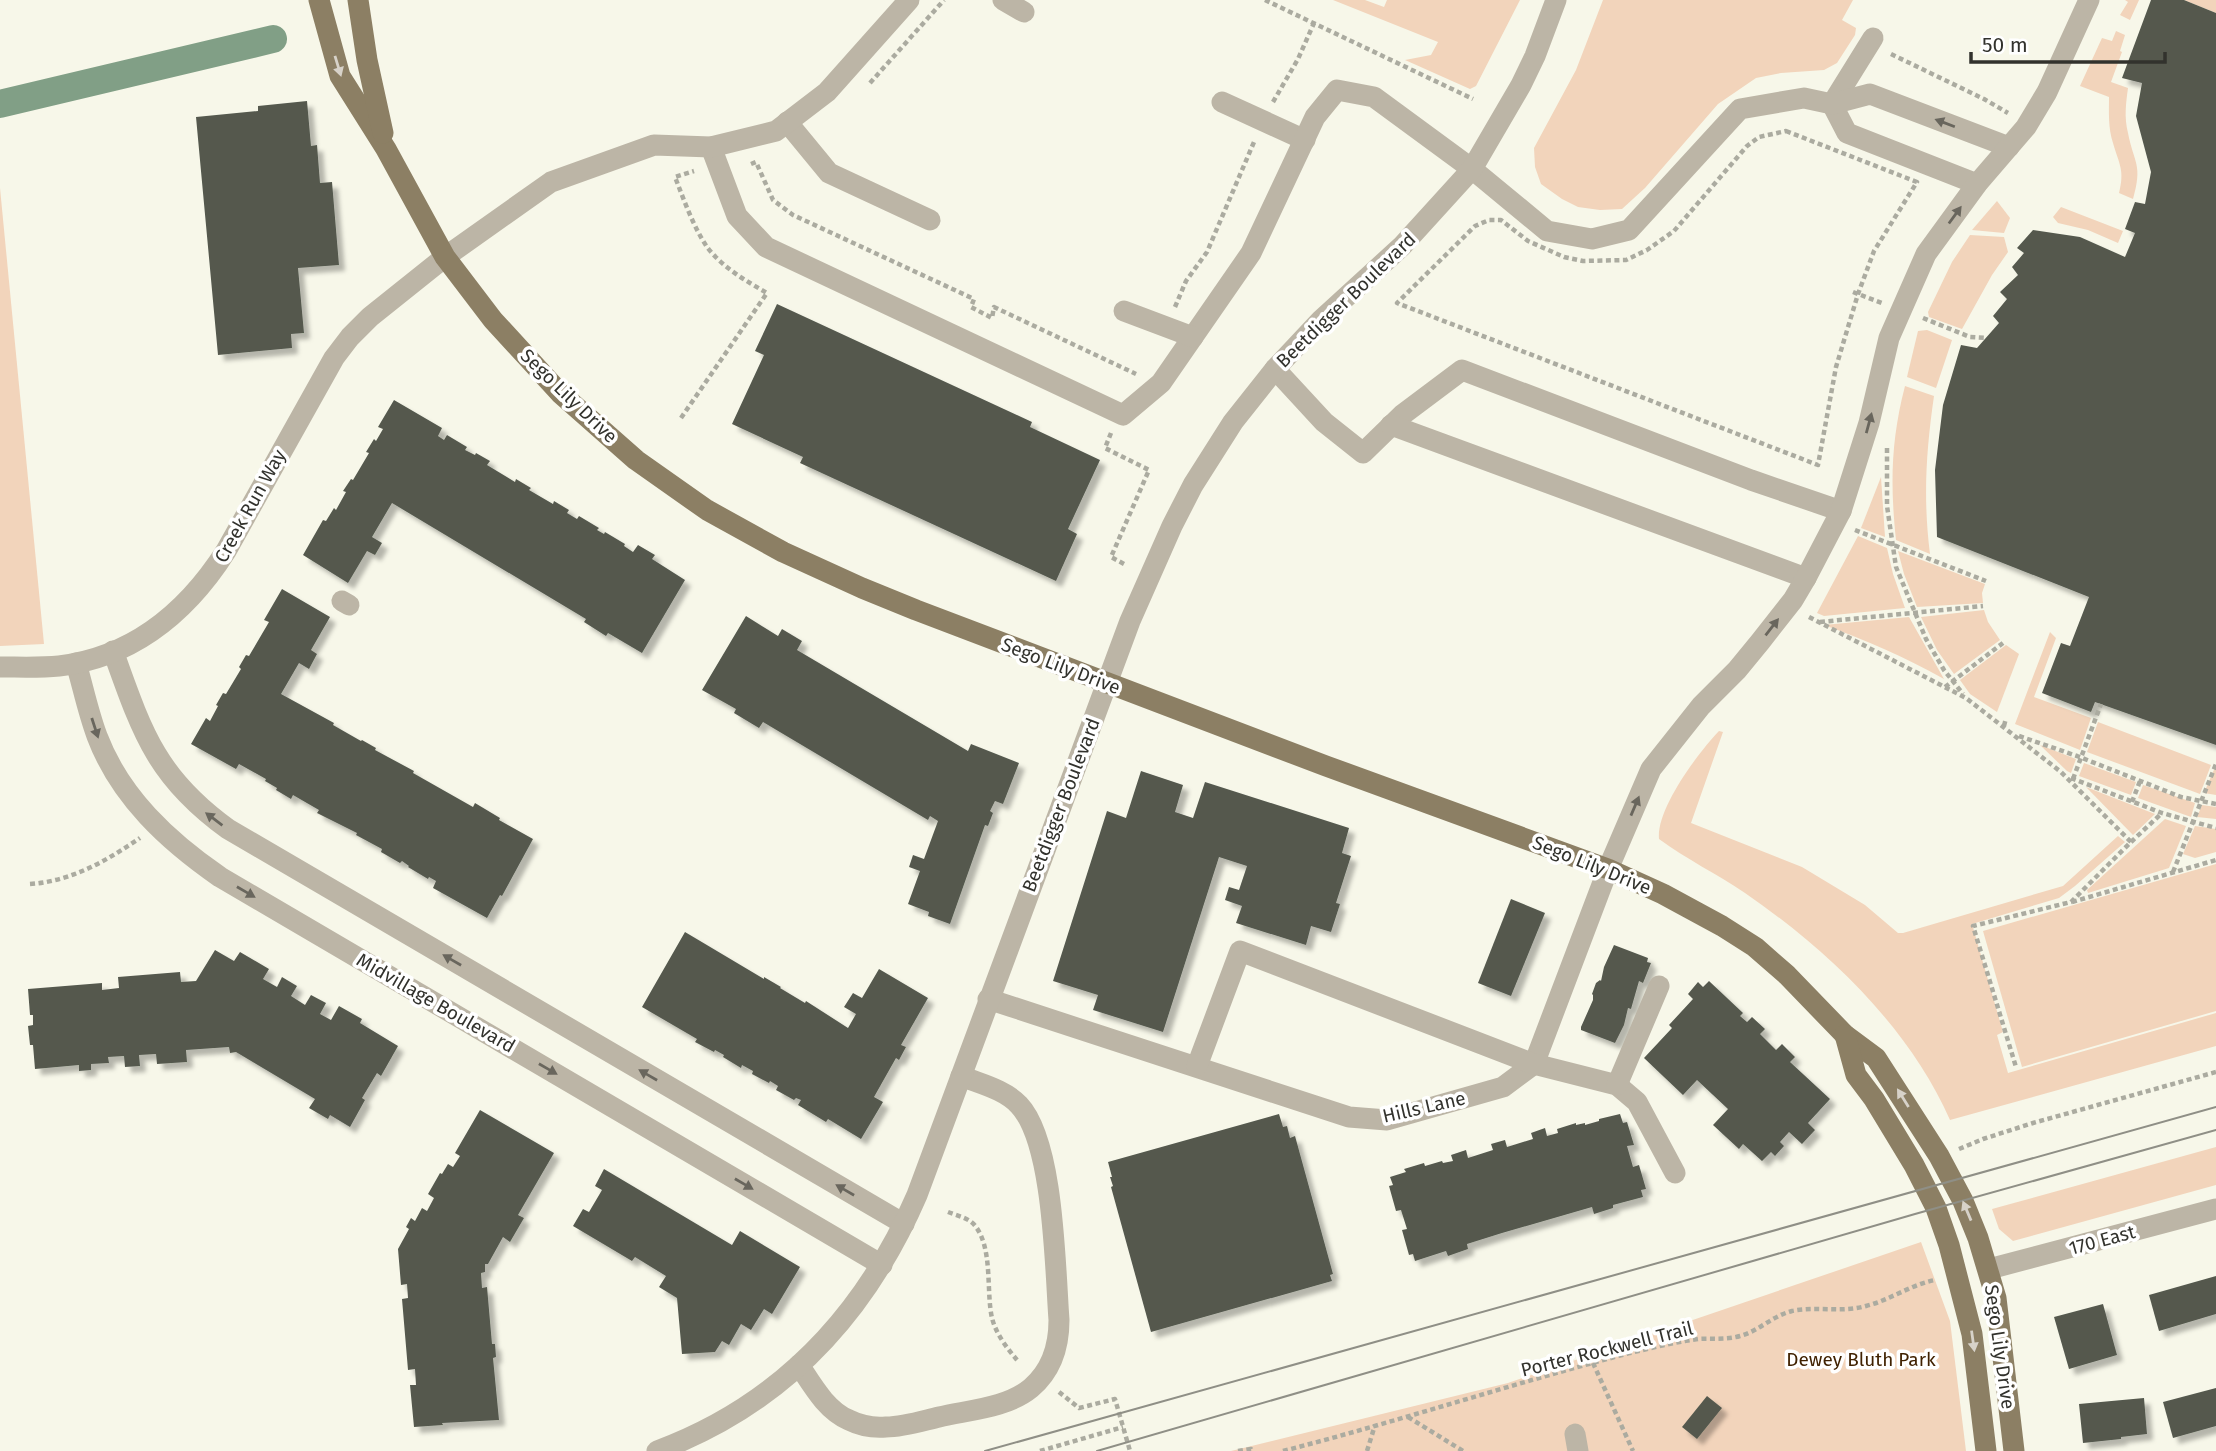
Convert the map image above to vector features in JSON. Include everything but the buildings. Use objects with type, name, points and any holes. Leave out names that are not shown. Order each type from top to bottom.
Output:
[{"type":"main road","name":"Sego Lily Drive","points":[[319,0],[340,76],[386,149],[445,257],[493,320],[561,393],[636,460],[707,510],[783,552],[862,588],[1107,684],[1608,869],[1663,894],[1755,947],[1787,975],[1845,1035],[1876,1058],[1940,1156],[1963,1201],[1989,1269],[1998,1312],[2014,1451]]},
{"type":"main road","name":"Sego Lily Drive","points":[[358,0],[367,60],[386,149]]},
{"type":"main road","name":"Sego Lily Drive","points":[[1845,1035],[1856,1075],[1874,1099],[1914,1165],[1936,1208],[1949,1245],[1972,1334],[1986,1451]]},
{"type":"street","name":"Creek Run Way","points":[[0,667],[56,667],[113,651],[159,627],[194,596],[230,543],[334,358],[370,317],[445,257],[551,181],[654,145],[711,147],[776,131],[827,92],[909,0]]},
{"type":"street","points":[[1003,0],[1024,12]]},
{"type":"street","name":"Beetdigger Boulevard","points":[[657,1451],[740,1410],[799,1365],[849,1313],[882,1265],[917,1195],[1152,570],[1193,485],[1233,422],[1275,369],[1321,320],[1402,246],[1472,169],[1521,85],[1556,0]]},
{"type":"street","points":[[1534,1064],[1608,869],[1651,769],[1701,706],[1738,670],[1793,600],[1806,578],[1840,511],[1869,424],[1889,338],[1926,254],[1977,184],[2026,127],[2047,92],[2089,0]]},
{"type":"street","points":[[1832,104],[1871,41]]},
{"type":"street","points":[[711,147],[737,216],[766,247],[1123,415],[1161,383],[1251,253],[1315,117],[1337,90],[1374,97],[1472,169],[1547,231],[1592,239],[1629,230],[1740,109],[1804,98],[1832,104],[1870,94],[2009,147]]},
{"type":"street","points":[[1222,102],[1305,140]]},
{"type":"street","points":[[1832,104],[1847,133],[1977,184]]},
{"type":"street","points":[[788,122],[829,173],[930,220]]},
{"type":"street","points":[[1124,311],[1193,337]]},
{"type":"street","points":[[1275,369],[1324,422],[1363,453],[1391,425],[1462,370],[1751,481],[1840,511]]},
{"type":"street","points":[[1391,425],[1806,578]]},
{"type":"street","points":[[113,651],[135,714],[157,758],[188,797],[228,830],[904,1224]]},
{"type":"street","name":"Midvillage Boulevard","points":[[76,663],[97,736],[110,764],[142,810],[160,830],[196,860],[232,884],[882,1265]]},
{"type":"street","points":[[1197,1066],[1240,951],[1534,1064],[1616,1085],[1637,1102],[1675,1173]]},
{"type":"street","points":[[1616,1085],[1659,986]]},
{"type":"street","name":"Hills Lane","points":[[989,999],[1349,1117],[1387,1120],[1503,1087],[1534,1064]]},
{"type":"street","points":[[799,1365],[836,1413],[862,1425],[888,1427],[1004,1403],[1030,1388],[1050,1365],[1059,1336],[1059,1320],[1048,1184],[1037,1138],[1020,1106],[1002,1092],[961,1076]]},
{"type":"street","name":"170 East","points":[[1989,1269],[2216,1209]]},
{"type":"path","points":[[1265,0],[1473,99]]},
{"type":"path","points":[[1167,327],[1186,281],[1207,252],[1263,121],[1298,59],[1314,23]]},
{"type":"path","points":[[1871,41],[1984,99],[2026,127]]},
{"type":"path","points":[[1786,131],[1917,182],[1874,251],[1858,294],[1836,367],[1818,465],[1397,303],[1475,226],[1489,220],[1501,220],[1528,240],[1564,257],[1583,261],[1626,260],[1647,250],[1674,231],[1747,146],[1759,137],[1775,132],[1786,131]]},
{"type":"path","points":[[1887,436],[1888,506],[1896,567],[1926,639],[1966,698]]},
{"type":"path","points":[[1854,530],[1986,580]]},
{"type":"path","points":[[1818,622],[1983,606]]},
{"type":"path","points":[[1808,616],[1966,698],[2067,777],[2132,842]]},
{"type":"path","points":[[1945,687],[2003,643]]},
{"type":"path","points":[[2073,779],[2101,704]]},
{"type":"path","points":[[2004,726],[2006,718]]},
{"type":"path","points":[[2015,735],[2081,757],[2181,797],[2216,804]]},
{"type":"path","points":[[2173,872],[2216,764]]},
{"type":"path","points":[[2067,777],[2162,813],[2216,828]]},
{"type":"path","points":[[2132,802],[2140,781]]},
{"type":"path","points":[[2071,902],[2162,813]]},
{"type":"path","points":[[30,884],[46,883],[80,873],[107,860],[141,837]]},
{"type":"path","points":[[2016,1067],[1973,926],[2071,902],[2216,860]]},
{"type":"path","points":[[1959,1150],[1983,1139],[2033,1123],[2216,1072]]},
{"type":"path","points":[[948,1212],[965,1218],[977,1228],[986,1252],[992,1321],[1001,1339],[1017,1360]]},
{"type":"path","name":"Porter Rockwell Trail","points":[[1283,1451],[1593,1363],[1696,1339],[1741,1336],[1770,1319],[1794,1311],[1864,1307],[1920,1283],[1935,1280]]},
{"type":"path","points":[[1593,1363],[1633,1451]]},
{"type":"path","points":[[1058,1391],[1079,1408],[1115,1399],[1130,1451]]},
{"type":"path","points":[[1407,1416],[1463,1451]]},
{"type":"path","points":[[1367,1451],[1376,1425]]},
{"type":"path","points":[[1040,1451],[1123,1427]]},
{"type":"path","points":[[1238,1451],[1252,1451]]},
{"type":"green space","points":[[1333,0],[1365,0],[1384,7],[1387,0],[1520,0],[1476,86],[1470,89],[1405,60],[1431,55],[1438,42]]},
{"type":"green space","points":[[1603,0],[1853,0],[1842,20],[1856,28],[1855,35],[1837,63],[1824,70],[1756,78],[1718,104],[1645,188],[1622,209],[1600,210],[1578,207],[1541,184],[1535,167],[1534,148],[1576,70]]},
{"type":"green space","points":[[2125,0],[2139,0],[2130,20],[2120,15],[2128,2]]},
{"type":"green space","points":[[2184,0],[2216,0],[2216,13]]},
{"type":"green space","points":[[2116,31],[2125,35],[2111,82],[2128,88],[2126,121],[2137,171],[2133,199],[2119,193],[2121,173],[2110,132],[2109,97],[2080,86],[2102,38],[2112,41]]},
{"type":"green space","points":[[0,188],[44,644],[0,646]]},
{"type":"green space","points":[[1997,201],[2010,218],[2004,233],[1972,230]]},
{"type":"green space","points":[[2061,207],[2123,231],[2118,243],[2088,230],[2058,223],[2053,217]]},
{"type":"green space","points":[[1970,235],[2004,237],[2008,252],[1962,329],[1929,317],[1928,312],[1952,262]]},
{"type":"green space","points":[[1927,330],[1952,340],[1936,388],[1907,377],[1918,331]]},
{"type":"green space","points":[[1905,386],[1934,396],[1926,475],[1930,554],[1896,540],[1893,462]]},
{"type":"green space","points":[[1881,477],[1885,537],[1861,528]]},
{"type":"green space","points":[[1858,536],[1887,548],[1905,608],[1824,616],[1817,613]]},
{"type":"green space","points":[[1898,551],[1985,584],[1983,603],[1917,607]]},
{"type":"green space","points":[[1984,610],[1988,622],[2000,640],[1954,674],[1937,650],[1921,617]]},
{"type":"green space","points":[[1909,617],[1944,679],[1885,649],[1824,625]]},
{"type":"green space","points":[[2050,632],[2056,638],[2034,697],[2091,718],[2080,750],[2015,724]]},
{"type":"green space","points":[[2006,645],[2019,654],[1997,712],[1970,694],[1960,680]]},
{"type":"green space","points":[[2098,722],[2211,765],[2200,794],[2087,752]]},
{"type":"green space","points":[[1719,731],[1723,732],[1691,823],[1802,867],[1865,905],[1898,933],[2063,886],[2118,836],[2125,842],[2059,898],[1972,924],[2003,1032],[1997,1035],[2008,1073],[2216,1013],[2216,1046],[1950,1120],[1912,1053],[1889,1022],[1836,965],[1776,915],[1659,839],[1664,813],[1671,797],[1700,753]]},
{"type":"green space","points":[[2040,745],[2076,759],[2071,773],[2067,771]]},
{"type":"green space","points":[[2084,763],[2136,782],[2131,795],[2079,776]]},
{"type":"green space","points":[[2216,765],[2216,795],[2204,793]]},
{"type":"green space","points":[[2143,785],[2195,803],[2191,817],[2138,798]]},
{"type":"green space","points":[[2086,787],[2155,814],[2133,835]]},
{"type":"green space","points":[[2202,805],[2216,807],[2216,819],[2197,817]]},
{"type":"green space","points":[[2165,819],[2186,826],[2169,868],[2088,893],[2087,890]]},
{"type":"green space","points":[[2195,826],[2216,829],[2216,852],[2195,858],[2183,854]]},
{"type":"green space","points":[[2216,864],[2216,1011],[2022,1067],[1983,931]]},
{"type":"green space","points":[[2216,1147],[2216,1185],[2013,1241],[1999,1229],[1992,1209]]},
{"type":"green space","name":"Dewey Bluth Park","points":[[1921,1242],[1950,1321],[1966,1451],[1231,1451],[1508,1383]]},
{"type":"waterway","points":[[0,104],[273,39]]},
{"type":"tram line","points":[[985,1451],[2216,1107]]},
{"type":"tram line","points":[[1097,1451],[1915,1214],[2216,1130]]}]
